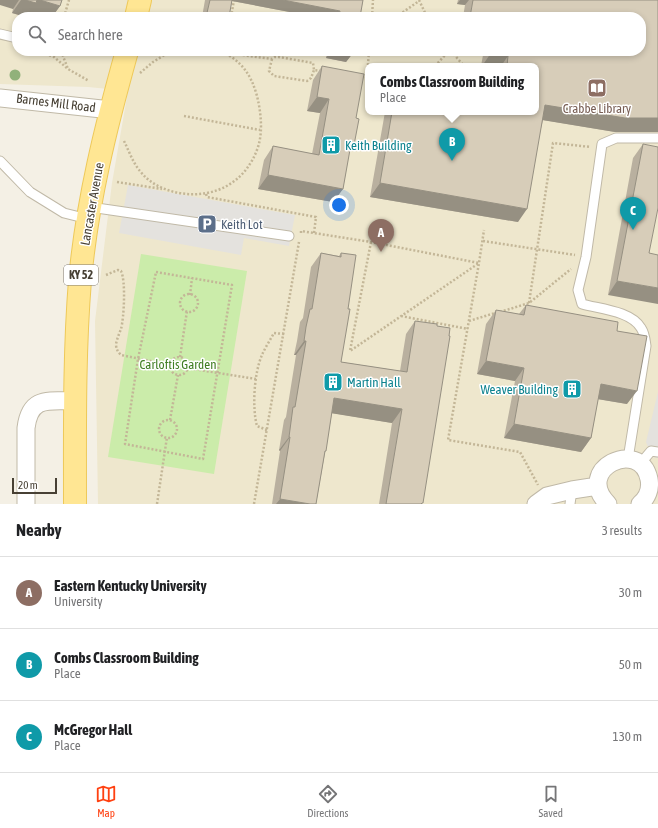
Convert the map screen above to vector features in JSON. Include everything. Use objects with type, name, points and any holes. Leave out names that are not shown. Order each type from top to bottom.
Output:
[{"type":"main road","points":[[137,12],[140,0]]},
{"type":"main road","name":"Lancaster Avenue","points":[[75,504],[75,401],[80,279],[89,213],[111,110],[126,56]]},
{"type":"street","name":"Barnes Mill Road","points":[[0,98],[111,110]]},
{"type":"street","points":[[26,504],[26,428],[27,418],[31,409],[39,404],[50,401],[75,401]]},
{"type":"street","points":[[608,504],[603,499],[598,486],[599,478],[606,466],[619,459],[634,461],[645,469],[650,483],[646,497],[640,504]]},
{"type":"street","points":[[540,501],[547,496],[571,497],[598,486]]},
{"type":"lane","points":[[0,34],[12,37]]},
{"type":"lane","points":[[634,461],[646,346],[644,334],[641,327],[628,316],[582,304],[578,290],[586,257],[602,144],[616,138],[658,138]]},
{"type":"lane","points":[[0,161],[30,192],[64,213],[89,213],[289,236]]},
{"type":"lane","points":[[634,461],[651,451],[658,452]]},
{"type":"path","points":[[65,12],[69,0]]},
{"type":"path","points":[[232,12],[234,0]]},
{"type":"path","points":[[372,12],[373,0]]},
{"type":"path","points":[[403,12],[419,1],[424,12]]},
{"type":"path","points":[[51,56],[68,69],[89,81]]},
{"type":"path","points":[[63,56],[68,69]]},
{"type":"path","points":[[138,75],[153,62],[163,56]]},
{"type":"path","points":[[117,182],[188,194],[206,194],[222,189],[233,183],[243,172],[252,161],[258,147],[260,108],[247,72],[238,62],[230,56]]},
{"type":"path","points":[[251,56],[272,59],[279,57],[313,63],[314,70],[311,78],[307,81],[274,76],[269,70],[272,59]]},
{"type":"path","points":[[314,70],[329,72]]},
{"type":"path","points":[[359,76],[365,77]]},
{"type":"path","points":[[184,116],[260,130]]},
{"type":"path","points":[[124,141],[140,171],[152,183],[165,190]]},
{"type":"path","points":[[529,303],[553,143],[601,148]]},
{"type":"path","points":[[206,194],[207,197],[316,217],[314,233]]},
{"type":"path","points":[[484,230],[480,263],[448,440],[520,452],[540,501]]},
{"type":"path","points":[[254,504],[301,231],[371,242],[480,263]]},
{"type":"path","points":[[482,241],[586,257]]},
{"type":"path","points":[[371,242],[350,351],[480,263]]},
{"type":"path","points":[[469,321],[529,303],[586,257]]},
{"type":"path","points":[[106,275],[118,270],[121,271],[123,275],[123,307],[121,328],[116,345],[117,351],[121,355],[170,365]]},
{"type":"path","points":[[156,272],[192,278],[232,285],[203,459],[125,444],[138,359],[156,272]]},
{"type":"path","points":[[190,295],[192,278]]},
{"type":"path","points":[[190,295],[197,300],[198,305],[193,311],[187,312],[181,306],[181,301],[184,296],[190,295]]},
{"type":"path","points":[[180,357],[187,312]]},
{"type":"path","points":[[401,316],[468,329]]},
{"type":"path","points":[[267,430],[257,426],[255,420],[254,395],[256,379],[261,356],[274,333],[284,334]]},
{"type":"path","points":[[180,357],[186,360],[187,368],[184,373],[178,375],[173,373],[170,365],[172,359],[180,357]]},
{"type":"path","points":[[187,368],[256,379]]},
{"type":"path","points":[[170,420],[178,375]]},
{"type":"path","points":[[165,420],[170,420],[176,423],[177,429],[175,434],[167,437],[160,433],[160,427],[165,420]]},
{"type":"path","points":[[157,504],[167,437]]},
{"type":"shaded area","points":[[0,0],[658,0],[658,504],[98,504],[95,321],[112,183],[128,91],[88,87],[0,84]]},
{"type":"shaded area","name":"Keith Lot","points":[[128,185],[295,215],[289,246],[244,238],[241,255],[119,233]]},
{"type":"shaded area","points":[[658,392],[658,458],[652,457],[646,442]]},
{"type":"green space","name":"Carloftis Garden","points":[[141,254],[247,271],[214,474],[108,457]]},
{"type":"building","points":[[25,0],[37,0],[36,3]]},
{"type":"building","points":[[40,0],[62,0],[60,6]]},
{"type":"building","points":[[210,0],[232,0],[230,12],[207,12]]},
{"type":"building","points":[[283,0],[363,0],[361,12],[340,11]]},
{"type":"building","points":[[473,0],[658,0],[658,118],[625,118],[545,105],[527,209],[380,183],[391,115],[539,115],[539,63],[507,63],[508,56],[646,56],[646,12],[471,12]]},
{"type":"building","name":"Keith Building","points":[[322,66],[364,74],[356,118],[359,119],[354,145],[351,144],[343,189],[268,175],[273,146],[319,155],[329,99],[317,97]]},
{"type":"building","points":[[643,144],[658,147],[658,208],[649,253],[658,255],[658,288],[617,281]]},
{"type":"building","name":"Martin Hall","points":[[321,253],[341,257],[341,253],[356,255],[348,309],[350,309],[341,362],[407,372],[415,321],[437,324],[437,326],[450,328],[450,336],[423,503],[421,504],[386,504],[402,409],[334,398],[316,504],[280,499],[290,437],[293,407],[295,407],[306,341],[304,341],[306,327],[310,309],[312,309]]},
{"type":"building","name":"Weaver Building","points":[[526,305],[618,322],[617,331],[647,336],[637,391],[601,384],[591,438],[514,424],[524,368],[486,361],[496,310],[524,315]]},
{"type":"place","name":"Crabbe Library","points":[[597,88]]},
{"type":"place","name":"Keith Building","points":[[331,145]]},
{"type":"place","name":"Combs Classroom Building","points":[[452,161]]},
{"type":"place","name":"Keith Lot","points":[[207,224]]},
{"type":"place","name":"McGregor Hall","points":[[633,230]]},
{"type":"place","name":"Eastern Kentucky University","points":[[381,252]]},
{"type":"place","name":"Martin Hall","points":[[333,382]]},
{"type":"place","name":"Weaver Building","points":[[572,389]]}]
